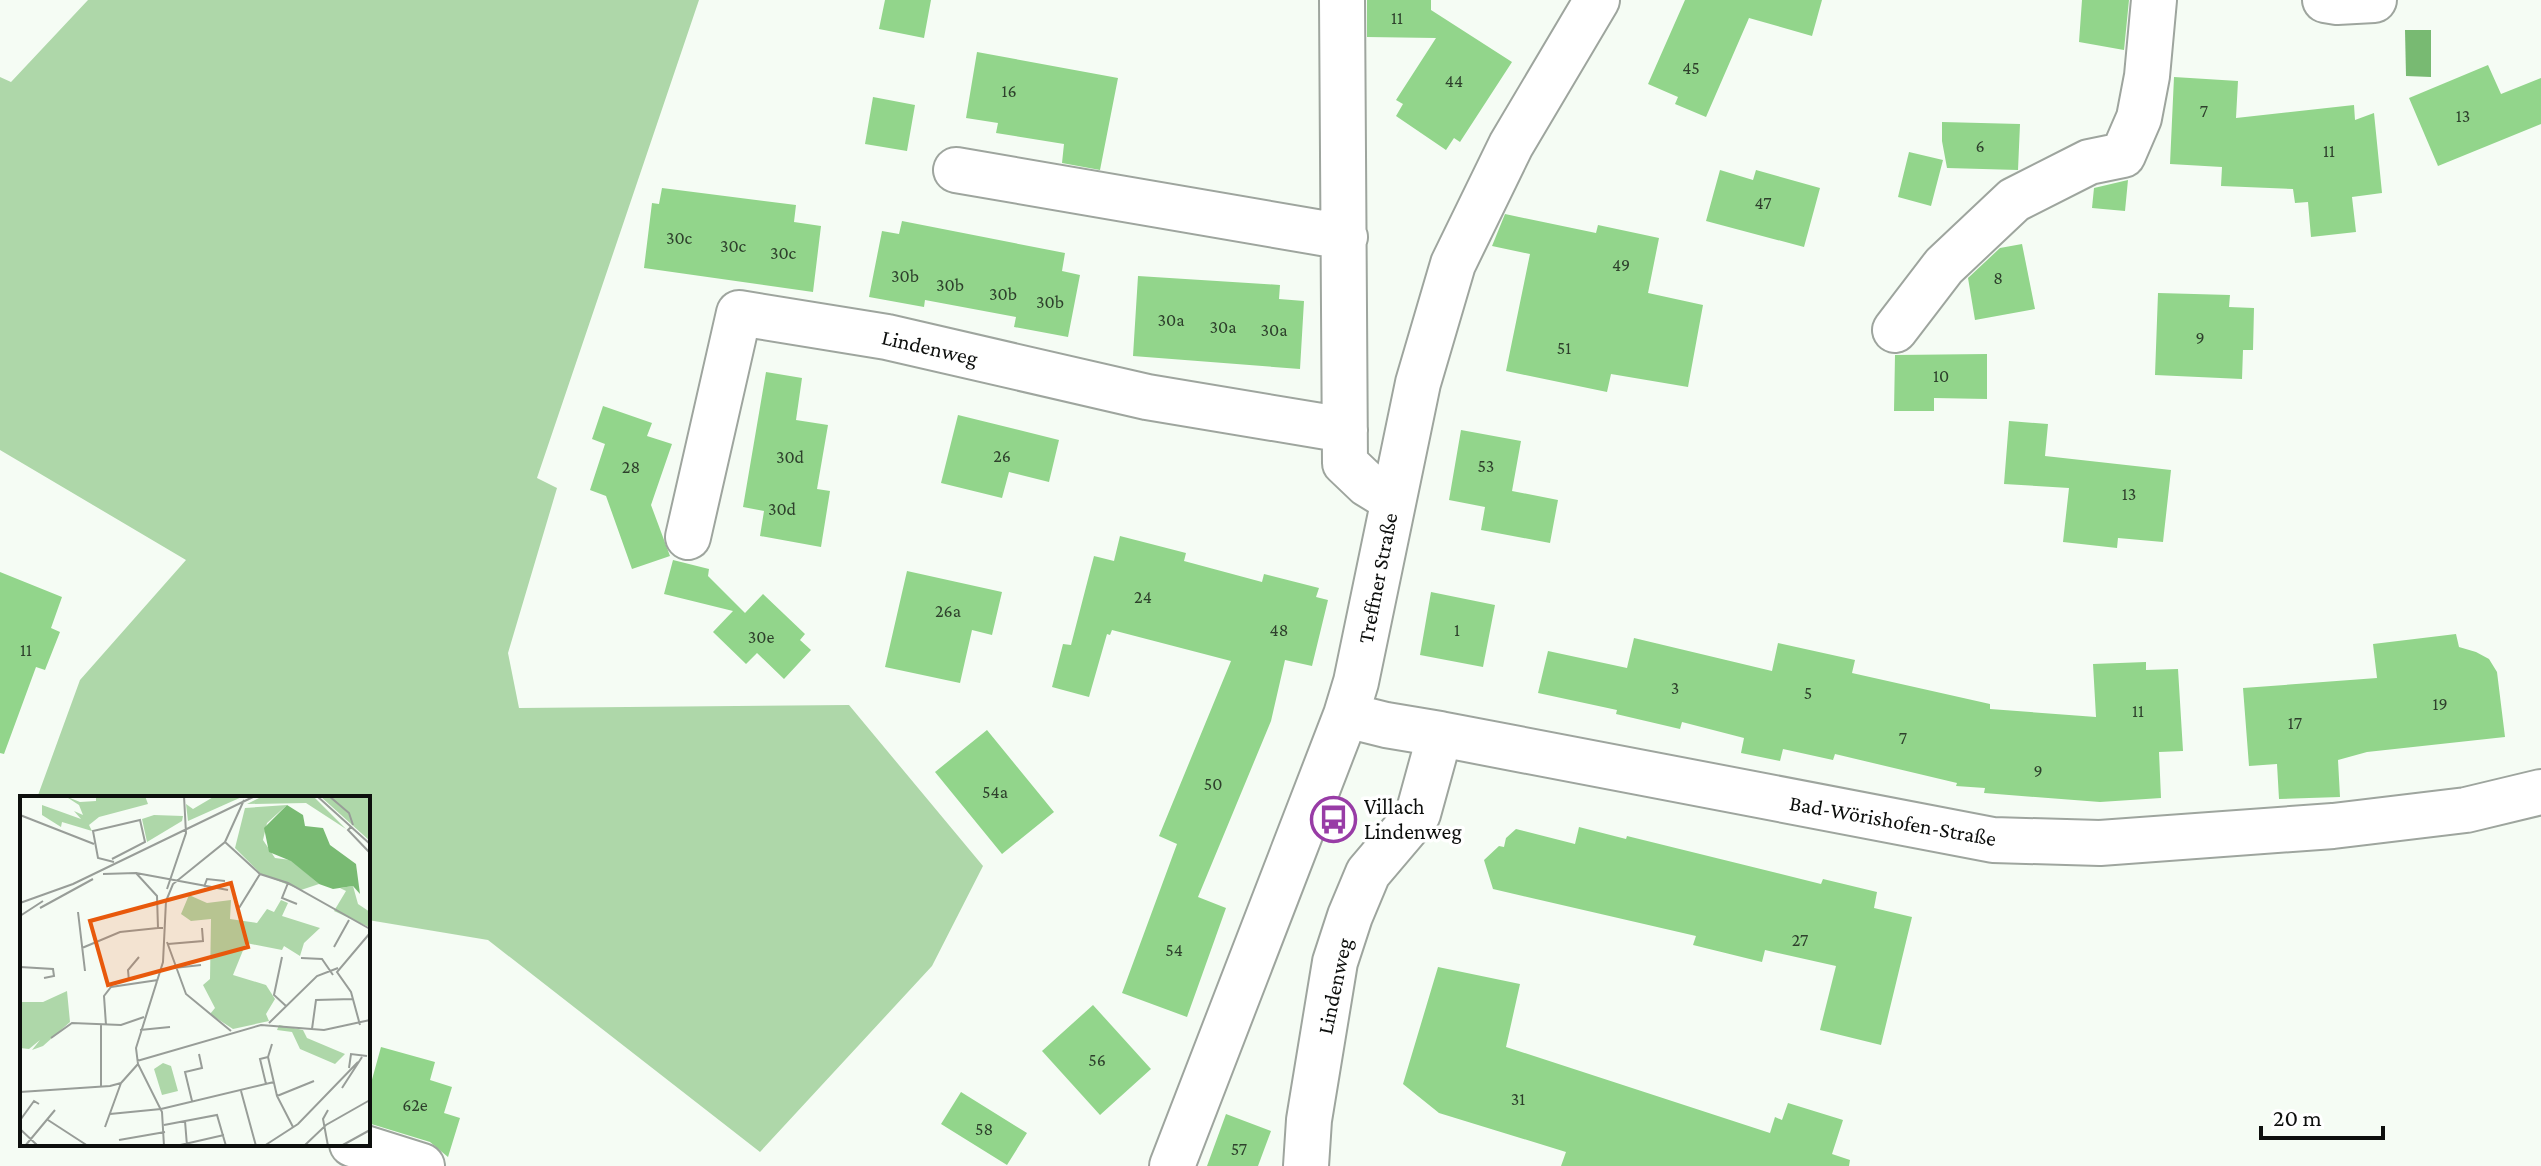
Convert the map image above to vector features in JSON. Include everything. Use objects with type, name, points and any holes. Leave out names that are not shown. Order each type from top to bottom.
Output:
[{"type":"street","points":[[1342,0],[1345,463],[1367,484],[1393,500]]},
{"type":"street","name":"Treffner Straße","points":[[1175,1164],[1346,715],[1356,682],[1418,383],[1453,264],[1511,145],[1597,0]]},
{"type":"street","points":[[1895,330],[1944,266],[2014,200],[2089,162],[2123,155],[2139,118],[2147,76],[2154,0]]},
{"type":"street","points":[[2325,0],[2374,0]]},
{"type":"street","points":[[956,170],[1345,237]]},
{"type":"street","name":"Lindenweg","points":[[688,537],[739,313],[887,337],[1147,397],[1345,430]]},
{"type":"street","points":[[1346,715],[1440,734]]},
{"type":"street","name":"Lindenweg","points":[[1306,1166],[1309,1120],[1335,962],[1368,873],[1418,814],[1440,734]]},
{"type":"street","name":"Bad-Wörishofen-Straße","points":[[1440,734],[1993,840],[2100,843],[2333,826],[2466,810],[2541,792]]},
{"type":"street","points":[[358,1146],[422,1166]]},
{"type":"shaded area","points":[[88,0],[699,0],[537,478],[557,488],[508,653],[519,708],[849,705],[983,866],[932,966],[760,1152],[488,940],[370,920],[370,796],[38,796],[80,680],[186,560],[0,450],[0,77],[11,82]]},
{"type":"shaded area","points":[[2405,30],[2431,30],[2431,77],[2406,76]]},
{"type":"building","points":[[885,0],[931,0],[924,38],[879,29]]},
{"type":"building","points":[[1367,0],[1431,0],[1431,10],[1512,62],[1460,142],[1454,138],[1446,150],[1396,116],[1403,104],[1396,100],[1436,38],[1367,37]]},
{"type":"building","points":[[1685,0],[1822,0],[1812,36],[1749,18],[1706,117],[1675,104],[1678,97],[1648,84]]},
{"type":"building","points":[[2082,0],[2129,0],[2124,50],[2079,42]]},
{"type":"building","points":[[977,52],[1118,78],[1100,170],[1062,163],[1064,144],[996,133],[998,123],[966,118]]},
{"type":"building","points":[[2488,65],[2501,94],[2541,78],[2541,124],[2438,166],[2409,98]]},
{"type":"building","points":[[2174,77],[2238,81],[2236,118],[2354,105],[2355,120],[2374,113],[2382,193],[2352,197],[2356,232],[2311,237],[2308,202],[2295,203],[2293,189],[2221,186],[2222,167],[2170,164]]},
{"type":"building","points":[[873,97],[915,105],[907,151],[865,144]]},
{"type":"building","points":[[1942,122],[2020,124],[2018,170],[1947,168]]},
{"type":"building","points":[[1909,152],[1943,160],[1931,206],[1898,197]]},
{"type":"building","points":[[1720,170],[1753,180],[1756,170],[1820,188],[1804,247],[1706,221]]},
{"type":"building","points":[[2128,180],[2125,211],[2092,208],[2094,188]]},
{"type":"building","points":[[662,188],[796,205],[794,222],[821,226],[813,292],[644,268],[652,203],[659,204]]},
{"type":"building","points":[[1505,214],[1596,233],[1598,225],[1659,238],[1648,293],[1703,305],[1688,387],[1611,374],[1607,392],[1506,371],[1530,254],[1492,246]]},
{"type":"building","points":[[902,221],[1065,253],[1062,271],[1080,275],[1068,337],[1014,327],[1016,317],[925,300],[924,307],[869,297],[882,231],[899,234]]},
{"type":"building","points":[[2022,244],[2035,309],[1975,320],[1968,278],[2000,248]]},
{"type":"building","points":[[1138,276],[1280,285],[1279,299],[1304,301],[1300,369],[1133,356]]},
{"type":"building","points":[[2158,293],[2230,295],[2229,307],[2254,308],[2253,350],[2243,350],[2242,379],[2155,375]]},
{"type":"building","points":[[1987,354],[1987,399],[1934,398],[1934,411],[1894,411],[1895,355]]},
{"type":"building","points":[[766,372],[802,378],[796,420],[828,425],[817,489],[830,491],[821,547],[760,536],[764,511],[743,507]]},
{"type":"building","points":[[603,406],[652,423],[647,436],[672,444],[651,505],[670,556],[632,569],[606,496],[590,490],[605,444],[592,439]]},
{"type":"building","points":[[958,415],[1059,440],[1049,482],[1009,472],[1002,498],[941,483]]},
{"type":"building","points":[[2009,421],[2048,424],[2045,456],[2171,470],[2163,542],[2118,538],[2117,548],[2063,542],[2069,488],[2004,484]]},
{"type":"building","points":[[1461,430],[1521,441],[1512,491],[1558,500],[1550,543],[1481,530],[1485,507],[1449,500]]},
{"type":"building","points":[[1120,536],[1186,553],[1184,561],[1262,582],[1264,574],[1319,588],[1316,597],[1328,600],[1312,666],[1285,660],[1271,721],[1198,897],[1226,908],[1187,1017],[1122,993],[1177,844],[1159,836],[1231,661],[1112,630],[1110,635],[1107,634],[1089,697],[1052,687],[1063,644],[1071,645],[1094,556],[1114,561]]},
{"type":"building","points":[[673,560],[709,569],[708,576],[745,613],[763,594],[805,634],[800,640],[811,650],[784,679],[757,653],[746,664],[713,632],[733,611],[664,594]]},
{"type":"building","points":[[907,571],[1002,592],[992,635],[972,630],[960,683],[885,667]]},
{"type":"building","points":[[0,572],[62,597],[51,628],[60,632],[45,670],[36,667],[4,754],[0,753]]},
{"type":"building","points":[[1431,592],[1495,605],[1483,667],[1420,655]]},
{"type":"building","points":[[2456,634],[2459,647],[2489,659],[2497,672],[2505,737],[2367,752],[2338,760],[2340,797],[2279,799],[2277,764],[2249,766],[2243,688],[2377,678],[2373,644]]},
{"type":"building","points":[[1634,638],[1772,671],[1778,643],[1855,660],[1852,673],[1990,704],[1990,709],[2096,717],[2093,664],[2146,662],[2146,670],[2178,669],[2183,751],[2159,752],[2161,798],[2100,802],[1984,793],[1985,788],[1956,786],[1957,783],[1835,754],[1833,760],[1783,749],[1780,761],[1741,753],[1744,738],[1682,722],[1680,729],[1616,714],[1617,710],[1538,693],[1548,651],[1627,668]]},
{"type":"building","points":[[987,730],[1054,812],[1002,854],[935,772]]},
{"type":"building","points":[[1579,827],[1821,884],[1823,879],[1877,892],[1874,908],[1912,917],[1881,1045],[1820,1030],[1836,966],[1765,950],[1762,962],[1693,945],[1696,936],[1493,889],[1484,860],[1499,846],[1504,847],[1506,838],[1516,829],[1575,844]]},
{"type":"building","points":[[1438,967],[1520,984],[1506,1047],[1770,1133],[1775,1117],[1782,1120],[1788,1103],[1843,1120],[1832,1154],[1850,1160],[1849,1166],[1561,1166],[1566,1152],[1439,1113],[1403,1084]]},
{"type":"building","points":[[1093,1005],[1151,1069],[1100,1115],[1042,1051]]},
{"type":"building","points":[[381,1047],[435,1062],[430,1080],[452,1087],[444,1113],[460,1118],[448,1157],[430,1142],[370,1124],[370,1087]]},
{"type":"building","points":[[961,1092],[1027,1133],[1007,1165],[941,1124]]},
{"type":"building","points":[[1226,1114],[1271,1131],[1258,1166],[1207,1166]]},
{"type":"place","name":"Villach Lindenweg","points":[[1333,819]]}]
